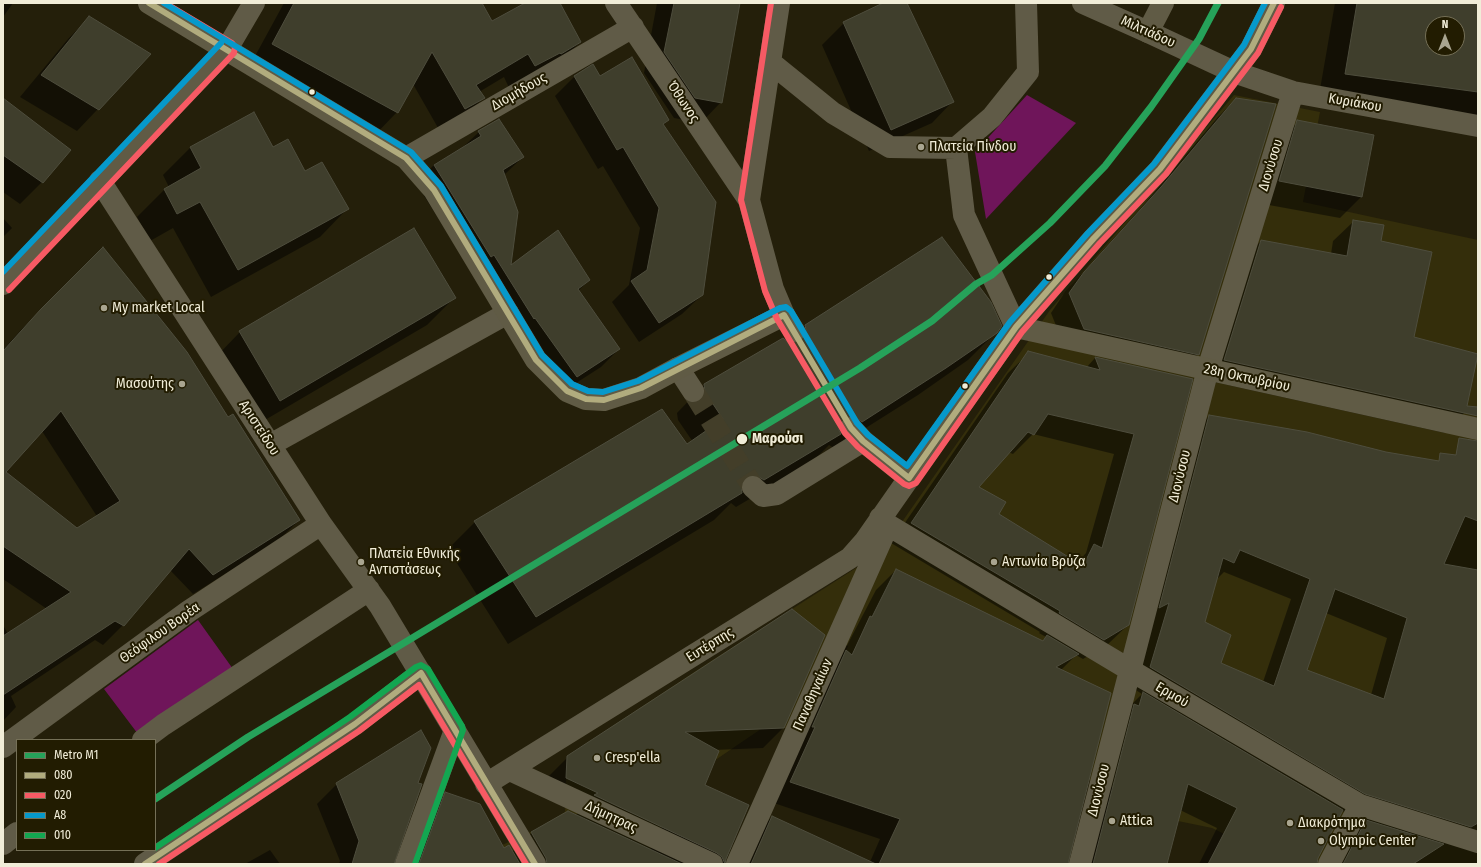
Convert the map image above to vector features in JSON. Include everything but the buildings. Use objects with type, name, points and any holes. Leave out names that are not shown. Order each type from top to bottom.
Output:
[{"type":"main road","points":[[149,3],[406,158],[434,190],[536,360],[567,391],[586,399],[604,400],[641,388],[678,368],[789,323]]},
{"type":"main road","points":[[1148,32],[1163,3]]},
{"type":"main road","points":[[857,435],[909,478],[1016,327],[1094,238],[1160,169],[1251,49],[1274,3]]},
{"type":"main road","points":[[3,284],[227,49]]},
{"type":"main road","name":"28η Οκτωβρίου","points":[[1016,327],[1478,429]]},
{"type":"street","points":[[227,49],[254,3]]},
{"type":"street","name":"Όθωνος","points":[[616,3],[749,200]]},
{"type":"street","points":[[779,3],[749,200],[773,289],[789,323]]},
{"type":"street","points":[[770,62],[833,113],[890,147],[956,148],[992,117],[1028,72],[1026,3]]},
{"type":"street","name":"Μιλτιάδου","points":[[1082,3],[1234,72]]},
{"type":"street","name":"Διομήδους","points":[[406,158],[633,27]]},
{"type":"street","name":"Κυριάκου","points":[[1234,72],[1293,92],[1478,126]]},
{"type":"street","name":"Διονύσου","points":[[1080,864],[1208,369],[1293,92]]},
{"type":"street","points":[[956,148],[964,215],[1016,327]]},
{"type":"street","name":"Αριστείδου","points":[[100,181],[321,524],[370,590],[422,674],[486,784],[535,864]]},
{"type":"street","points":[[270,445],[508,313]]},
{"type":"street","points":[[678,368],[693,391]]},
{"type":"street","points":[[753,487],[763,496],[777,494],[857,435]]},
{"type":"street","name":"Ευτέρπης","points":[[486,784],[850,558],[864,541],[884,522],[909,478]]},
{"type":"street","name":"Ερμού","points":[[884,522],[1130,670],[1360,805],[1478,842]]},
{"type":"street","name":"Παναθηναίων","points":[[738,864],[884,522]]},
{"type":"street","name":"Θεόφιλου Βορέα","points":[[3,747],[189,611],[321,524]]},
{"type":"street","points":[[144,739],[163,725],[370,590]]},
{"type":"street","points":[[145,864],[355,724],[422,674]]},
{"type":"street","points":[[406,864],[455,730]]},
{"type":"street","name":"Δήμητρας","points":[[510,770],[712,864]]},
{"type":"street","points":[[1329,864],[1360,805]]},
{"type":"street","points":[[3,844],[16,834]]},
{"type":"shaded area","points":[[1027,95],[1076,123],[986,219],[975,152]]},
{"type":"shaded area","points":[[1234,95],[1320,112],[1303,202],[1478,240],[1478,864],[1286,864],[1212,828],[1178,821],[1118,789],[1091,781],[1029,755],[837,670],[848,646],[829,637],[786,728],[761,729],[683,782],[664,824],[643,864],[419,864],[445,792],[502,845],[535,830],[565,812],[567,756],[711,661],[881,552],[1050,310]]},
{"type":"shaded area","points":[[198,620],[233,669],[141,738],[104,689]]},
{"type":"tunnel","points":[[794,331],[851,428]]},
{"type":"tunnel","points":[[693,391],[753,487]]},
{"type":"metro line","name":"Μ1","points":[[156,798],[248,737],[860,368],[932,321],[976,284],[992,275],[1050,223],[1105,166],[1151,107],[1199,39],[1218,3]]},
{"type":"transit line","name":"080","points":[[149,3],[406,158],[434,190],[536,360],[567,391],[586,399],[604,400],[641,388],[784,315],[851,428],[863,441],[909,478],[1016,327],[1094,238],[1160,169],[1251,49],[1274,3]]},
{"type":"transit line","name":"A8","points":[[164,3],[411,152],[441,186],[542,355],[572,384],[588,391],[603,392],[638,381],[780,308],[786,307],[791,311],[857,423],[868,435],[907,466],[1010,322],[1088,233],[1154,164],[1244,45],[1265,3]]},
{"type":"transit line","name":"020","points":[[9,290],[234,53],[235,47],[232,43],[165,3]]},
{"type":"transit line","name":"020","points":[[771,3],[741,200],[765,291],[777,319],[845,433],[858,447],[904,484],[909,486],[916,483],[1022,332],[1100,243],[1166,174],[1258,53],[1281,7]]},
{"type":"transit line","name":"A8","points":[[3,272],[221,43]]},
{"type":"transit line","name":"010","points":[[156,847],[350,717],[416,667],[421,665],[428,669],[463,730],[415,864]]},
{"type":"transit line","name":"080","points":[[145,864],[355,724],[421,673],[535,864]]},
{"type":"transit line","name":"020","points":[[159,864],[359,731],[419,685],[526,864]]},
{"type":"place","name":"Πλατεία Πίνδου","points":[[921,147]]},
{"type":"place","name":"My market Local","points":[[104,308]]},
{"type":"place","name":"Μασούτης","points":[[182,384]]},
{"type":"place","name":"Μαρούσι","points":[[742,439]]},
{"type":"place","name":"Πλατεία Εθνικής Αντιστάσεως","points":[[361,562]]},
{"type":"place","name":"Αντωνία Βρύζα","points":[[994,562]]},
{"type":"place","name":"Cresp'ella","points":[[597,758]]},
{"type":"place","name":"Attica","points":[[1112,821]]},
{"type":"place","name":"Διακρότημα","points":[[1290,823]]},
{"type":"place","name":"Olympic Center","points":[[1321,841]]}]
